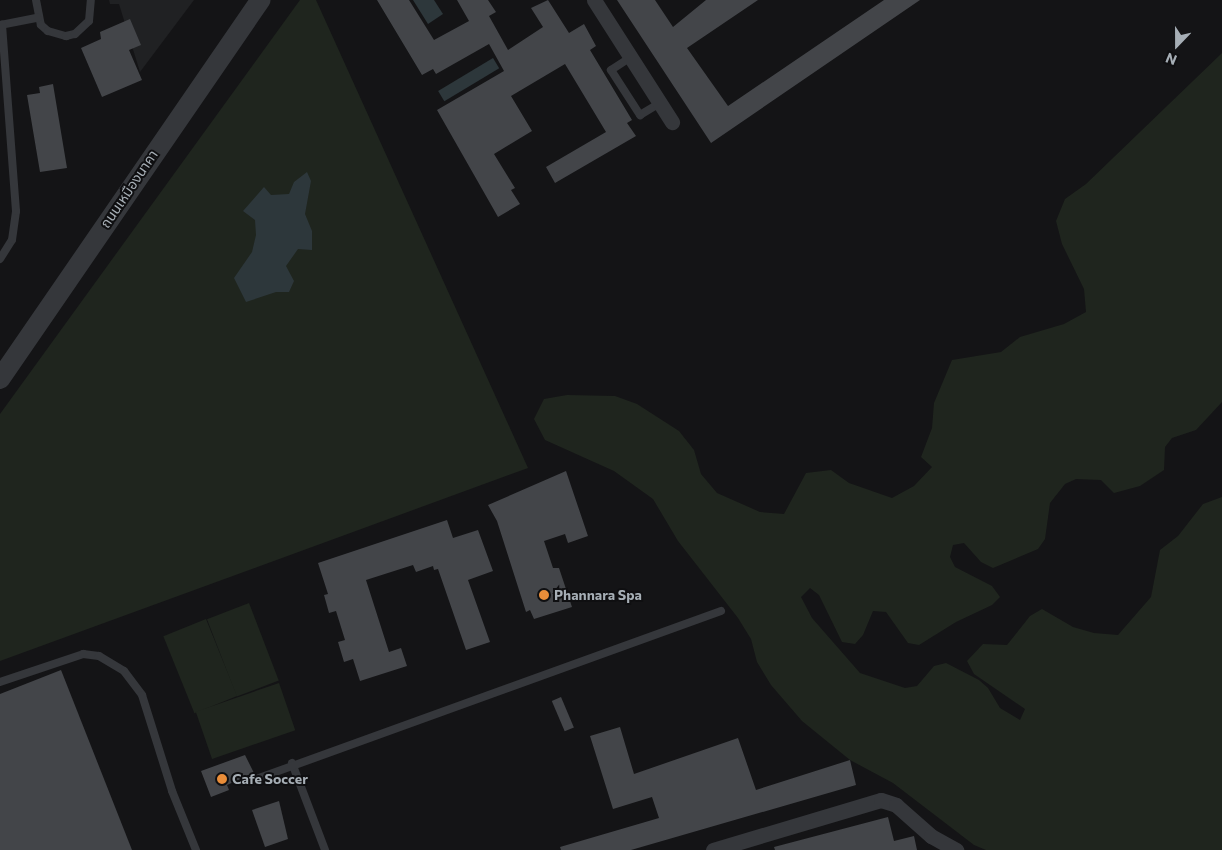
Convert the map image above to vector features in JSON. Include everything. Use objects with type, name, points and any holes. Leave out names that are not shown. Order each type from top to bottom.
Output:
[{"type":"street","name":"ถนนเหมืองนาคา","points":[[0,379],[260,0]]},
{"type":"street","points":[[594,0],[672,122]]},
{"type":"street","points":[[713,850],[882,800],[896,805],[931,836],[956,850]]},
{"type":"lane","points":[[36,0],[37,18],[48,31],[56,35],[75,34],[89,21],[91,0]]},
{"type":"lane","points":[[0,258],[12,240],[16,211],[1,25],[37,18]]},
{"type":"lane","points":[[631,57],[611,70],[640,115],[660,103]]},
{"type":"lane","points":[[248,782],[292,763],[721,610]]},
{"type":"lane","points":[[0,682],[83,654],[99,656],[124,671],[142,696],[172,791],[196,850]]},
{"type":"lane","points":[[292,763],[326,850]]},
{"type":"shaded area","points":[[109,0],[194,0],[140,72],[119,4],[110,4]]},
{"type":"shaded area","points":[[300,0],[316,0],[528,468],[0,661],[0,414]]},
{"type":"shaded area","points":[[413,0],[434,0],[443,14],[428,24]]},
{"type":"shaded area","points":[[1222,53],[1222,402],[1196,430],[1172,438],[1165,447],[1164,470],[1140,486],[1114,493],[1101,480],[1076,479],[1065,484],[1050,503],[1045,539],[1038,549],[993,568],[981,562],[964,543],[953,545],[950,557],[955,567],[992,586],[1000,597],[992,605],[956,622],[919,645],[908,643],[886,612],[873,611],[863,635],[855,644],[842,642],[819,595],[810,588],[801,597],[812,618],[860,673],[905,688],[917,686],[934,666],[946,663],[979,680],[988,688],[1000,708],[1020,720],[1025,709],[974,674],[967,661],[983,644],[1007,645],[1030,616],[1042,609],[1073,627],[1094,633],[1118,635],[1151,597],[1160,550],[1178,536],[1203,504],[1222,497],[1222,850],[986,850],[974,845],[893,783],[850,760],[802,721],[771,685],[757,662],[751,639],[738,618],[678,541],[653,499],[614,471],[545,440],[534,419],[544,399],[567,395],[615,396],[637,404],[679,431],[694,450],[701,474],[717,493],[760,512],[784,514],[806,473],[831,470],[849,483],[892,498],[914,486],[932,467],[921,457],[932,428],[934,403],[952,360],[1001,352],[1020,337],[1064,324],[1086,312],[1084,289],[1062,244],[1056,221],[1065,199],[1086,184]]},
{"type":"shaded area","points":[[493,58],[499,68],[444,101],[438,91]]},
{"type":"shaded area","points":[[307,172],[311,181],[305,214],[312,231],[312,250],[298,249],[286,266],[294,281],[289,292],[276,292],[246,302],[234,278],[252,252],[256,235],[255,220],[243,211],[264,187],[271,195],[289,194],[294,182]]},
{"type":"shaded area","points":[[249,603],[279,680],[237,697],[207,619]]},
{"type":"shaded area","points":[[206,619],[237,696],[194,713],[163,636]]},
{"type":"shaded area","points":[[279,683],[295,730],[212,759],[196,712]]},
{"type":"building","points":[[377,0],[409,0],[434,40],[469,21],[457,0],[488,0],[496,12],[489,16],[508,50],[543,27],[531,8],[548,0],[569,33],[584,24],[596,46],[590,50],[632,120],[627,123],[636,136],[555,183],[546,167],[606,132],[565,64],[511,96],[532,131],[494,154],[515,188],[511,190],[520,204],[498,217],[437,110],[504,71],[489,44],[436,74],[433,69],[422,75]]},
{"type":"building","points":[[617,0],[655,0],[673,27],[706,0],[758,0],[687,48],[728,106],[884,0],[920,0],[711,143]]},
{"type":"building","points":[[130,19],[141,45],[129,50],[142,80],[102,97],[81,48],[101,39],[100,32]]},
{"type":"building","points":[[53,84],[67,168],[40,172],[27,95],[40,93],[39,87]]},
{"type":"building","points":[[566,471],[588,536],[568,543],[565,534],[544,541],[553,568],[559,568],[572,607],[534,619],[530,610],[526,612],[497,521],[488,505]]},
{"type":"building","points":[[447,520],[453,538],[478,530],[493,571],[468,580],[490,642],[466,650],[438,569],[434,570],[433,566],[416,572],[413,565],[366,580],[389,652],[401,648],[407,666],[360,681],[353,659],[344,662],[338,642],[345,640],[336,611],[329,613],[324,595],[328,594],[318,563]]},
{"type":"building","points":[[61,670],[132,850],[0,850],[0,694]]},
{"type":"building","points":[[561,697],[574,727],[565,731],[552,701]]},
{"type":"building","points":[[620,727],[634,774],[738,738],[756,790],[850,760],[856,785],[631,850],[561,850],[560,847],[659,818],[652,797],[613,809],[590,736]]},
{"type":"building","name":"Cafe Soccer","points":[[245,755],[254,773],[227,785],[229,790],[211,797],[201,771]]},
{"type":"building","points":[[279,801],[288,839],[265,847],[252,810]]},
{"type":"building","points":[[888,817],[894,841],[914,836],[917,850],[775,850],[774,847]]},
{"type":"place","name":"Phannara Spa","points":[[544,595]]},
{"type":"place","name":"Cafe Soccer","points":[[222,779]]}]
